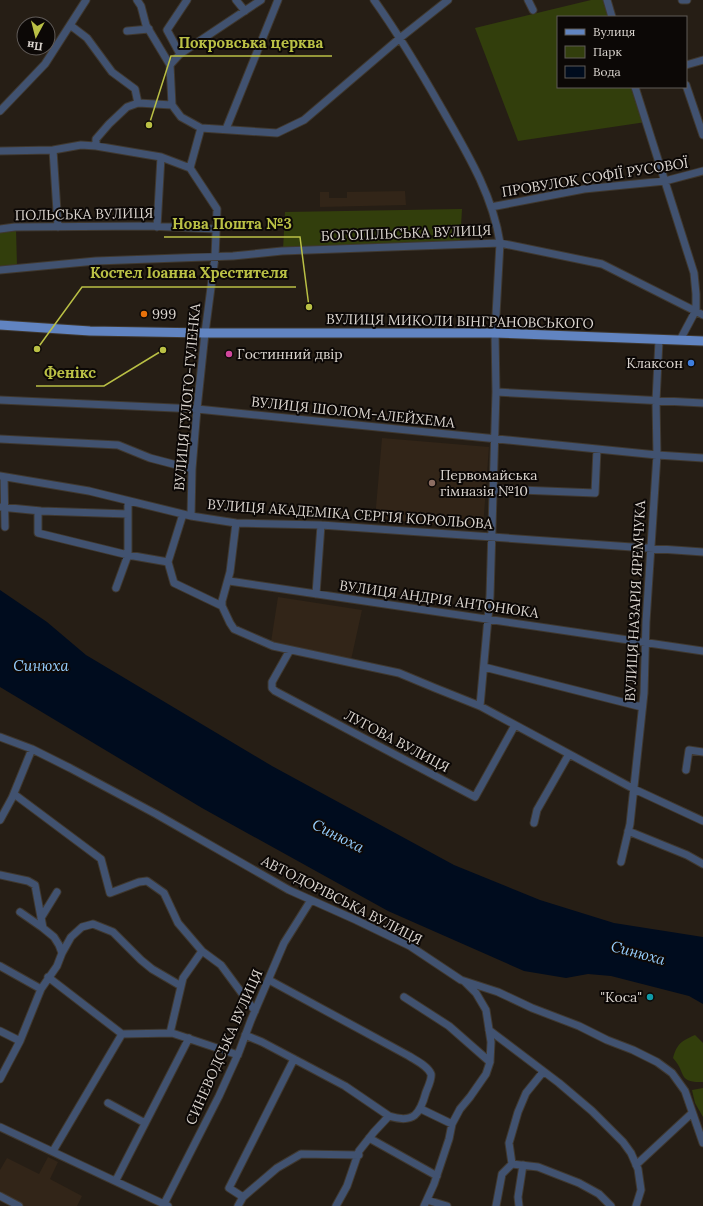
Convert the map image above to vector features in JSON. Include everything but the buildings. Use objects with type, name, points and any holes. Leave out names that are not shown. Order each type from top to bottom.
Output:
[{"type":"main road","name":"ВУЛИЦЯ МИКОЛИ ВІНГРАНОВСЬКОГО","points":[[0,325],[90,331],[205,333],[495,333],[703,341]]},
{"type":"street","points":[[0,111],[45,64],[86,0]]},
{"type":"street","points":[[137,0],[141,6],[146,25],[170,66],[172,105],[181,117],[201,128],[277,133],[304,120],[400,38],[448,0]]},
{"type":"street","points":[[180,54],[167,30],[187,0]]},
{"type":"street","points":[[236,0],[245,11]]},
{"type":"street","points":[[170,66],[180,54],[261,0]]},
{"type":"street","points":[[226,129],[278,0]]},
{"type":"street","points":[[374,0],[400,38],[468,152],[491,207],[498,229],[500,243],[495,333],[496,392],[492,536],[488,618],[480,706]]},
{"type":"street","points":[[528,0],[533,10]]},
{"type":"street","points":[[607,0],[612,16]]},
{"type":"street","points":[[682,0],[687,0]]},
{"type":"street","points":[[70,25],[87,38],[112,72],[135,89],[138,103]]},
{"type":"street","points":[[127,32],[149,29]]},
{"type":"street","points":[[687,65],[703,60]]},
{"type":"street","points":[[635,88],[694,273],[696,310],[680,340]]},
{"type":"street","points":[[687,88],[703,135]]},
{"type":"street","points":[[96,146],[96,139],[127,107],[138,103],[172,105]]},
{"type":"street","points":[[0,151],[53,150],[81,145],[96,146],[161,157],[190,168],[201,128]]},
{"type":"street","points":[[53,150],[58,227]]},
{"type":"street","points":[[157,227],[161,157]]},
{"type":"street","name":"ВУЛИЦЯ ГУЛОГО-ГУЛЕНКА","points":[[190,168],[217,209],[215,257],[197,409],[192,469],[191,516]]},
{"type":"street","name":"ПРОВУЛОК СОФІЇ РУСОВОЇ","points":[[491,207],[584,189],[665,181],[703,171]]},
{"type":"street","name":"ПОЛЬСЬКА ВУЛИЦЯ","points":[[0,229],[15,227],[157,227],[216,229]]},
{"type":"street","name":"БОГОПІЛЬСЬКА ВУЛИЦЯ","points":[[0,270],[96,261],[215,257],[282,251],[500,243],[602,264],[703,314]]},
{"type":"street","name":"ВУЛИЦЯ НАЗАРІЯ ЯРЕМЧУКА","points":[[620,862],[628,831],[634,789],[642,707],[650,549],[657,455],[656,401],[659,340]]},
{"type":"street","points":[[496,392],[703,403]]},
{"type":"street","name":"ВУЛИЦЯ ШОЛОМ-АЛЕЙХЕМА","points":[[0,400],[197,409],[657,455],[703,458]]},
{"type":"street","points":[[0,439],[94,442],[118,445],[150,458],[192,469]]},
{"type":"street","points":[[493,489],[594,492],[597,449]]},
{"type":"street","points":[[2,477],[2,507],[5,527]]},
{"type":"street","name":"ВУЛИЦЯ АКАДЕМІКА СЕРГІЯ КОРОЛЬОВА","points":[[2,477],[89,491],[128,502],[191,516],[236,523],[321,525],[703,552]]},
{"type":"street","points":[[116,588],[128,555],[128,502]]},
{"type":"street","points":[[2,507],[38,511],[128,514]]},
{"type":"street","points":[[38,511],[38,533],[128,555],[168,562]]},
{"type":"street","points":[[182,514],[168,562],[174,582],[222,606]]},
{"type":"street","points":[[236,523],[229,581],[222,601],[222,606],[234,629],[273,646],[399,673],[480,706],[634,789],[703,821]]},
{"type":"street","points":[[316,594],[321,525]]},
{"type":"street","name":"ВУЛИЦЯ АНДРІЯ АНТОНЮКА","points":[[229,581],[488,618],[703,651]]},
{"type":"street","name":"ЛУГОВА ВУЛИЦЯ","points":[[290,650],[272,682],[272,688],[275,691],[475,797],[515,725]]},
{"type":"street","points":[[484,667],[642,707]]},
{"type":"street","name":"АВТОДОРІВСЬКА ВУЛИЦЯ","points":[[0,737],[32,749],[83,775],[156,814],[289,890],[410,946],[465,982],[476,993],[486,1010],[491,1042],[490,1062]]},
{"type":"street","points":[[0,820],[14,794],[32,749]]},
{"type":"street","points":[[686,770],[689,750],[703,752]]},
{"type":"street","points":[[534,823],[537,810],[569,754]]},
{"type":"street","points":[[14,794],[101,859],[110,893],[139,882],[147,881],[164,893],[178,923],[202,951],[221,965],[255,1011]]},
{"type":"street","points":[[628,831],[687,855],[703,864]]},
{"type":"street","points":[[0,875],[28,881],[35,885],[43,928]]},
{"type":"street","points":[[41,918],[57,892]]},
{"type":"street","name":"СИНЕВОДСЬКА ВУЛИЦЯ","points":[[165,1205],[238,1055],[284,943],[311,900]]},
{"type":"street","points":[[20,912],[54,937],[62,953]]},
{"type":"street","points":[[0,1079],[20,1041],[48,977],[57,966],[71,937],[82,927],[93,924],[113,932],[152,969],[181,986]]},
{"type":"street","points":[[170,1033],[183,978],[202,951]]},
{"type":"street","points":[[0,966],[42,989]]},
{"type":"street","points":[[48,977],[122,1034],[170,1033],[238,1055]]},
{"type":"street","points":[[245,1035],[262,1042],[345,1086],[389,1116],[408,1118],[415,1115],[421,1109],[430,1079],[430,1074],[427,1068],[409,1056],[269,980]]},
{"type":"street","points":[[465,982],[498,992],[532,1008],[579,1026],[657,1062],[672,1073],[685,1091],[703,1143]]},
{"type":"street","points":[[404,997],[450,1026],[490,1062],[486,1074],[460,1109],[452,1124],[449,1139],[437,1176],[425,1203],[447,1206]]},
{"type":"street","points":[[490,1030],[559,1083],[592,1111],[623,1142],[631,1153],[638,1169],[641,1190],[636,1206]]},
{"type":"street","points":[[0,1031],[20,1041]]},
{"type":"street","points":[[54,1151],[122,1034]]},
{"type":"street","points":[[116,1180],[189,1038]]},
{"type":"street","points":[[243,1197],[229,1188],[294,1059]]},
{"type":"street","points":[[512,1164],[509,1143],[518,1112],[526,1093],[543,1072]]},
{"type":"street","points":[[108,1103],[145,1123]]},
{"type":"street","points":[[421,1109],[452,1124]]},
{"type":"street","points":[[636,1165],[692,1113]]},
{"type":"street","points":[[336,1206],[347,1186],[359,1155],[359,1151],[389,1116]]},
{"type":"street","points":[[0,1127],[116,1180],[165,1205]]},
{"type":"street","points":[[369,1138],[437,1176]]},
{"type":"street","points":[[238,1206],[243,1197],[277,1168],[301,1154],[359,1155]]},
{"type":"street","points":[[512,1164],[538,1167],[579,1183],[599,1194],[611,1206]]},
{"type":"street","points":[[496,1206],[502,1174],[512,1164]]},
{"type":"street","points":[[519,1206],[518,1197],[523,1166]]},
{"type":"street","points":[[0,1196],[19,1206]]},
{"type":"shaded area","points":[[405,191],[406,205],[320,207],[320,192],[329,192],[329,198],[347,198],[347,192]]},
{"type":"shaded area","name":"Первомайська гімназія №10","points":[[382,438],[489,447],[483,528],[375,519]]},
{"type":"shaded area","points":[[278,597],[362,610],[351,660],[271,642]]},
{"type":"shaded area","points":[[48,1157],[58,1162],[50,1179],[82,1196],[77,1206],[19,1206],[0,1196],[0,1170],[7,1158],[39,1174]]},
{"type":"green space","points":[[591,0],[606,0],[612,16],[557,16],[557,88],[635,88],[646,122],[518,141],[475,28]]},
{"type":"green space","points":[[462,209],[460,243],[283,250],[285,212]]},
{"type":"green space","points":[[16,229],[17,266],[0,268],[0,231]]},
{"type":"green space","points":[[695,1035],[703,1043],[703,1082],[689,1081],[686,1079],[673,1058],[676,1049],[680,1044],[686,1039]]},
{"type":"green space","points":[[703,1088],[703,1117],[695,1103],[692,1090]]},
{"type":"water","name":"Синюха","points":[[0,590],[47,622],[86,655],[272,766],[454,865],[540,900],[614,923],[703,937],[703,1004],[689,996],[611,976],[588,974],[566,978],[524,971],[388,911],[202,808],[0,687]]},
{"type":"place","name":"Покровська церква","points":[[149,125]]},
{"type":"place","name":"Нова Пошта №3","points":[[309,307]]},
{"type":"place","name":"999","points":[[144,314]]},
{"type":"place","name":"Костел Іоанна Хрестителя","points":[[37,349]]},
{"type":"place","name":"Фенікс","points":[[163,350]]},
{"type":"place","name":"Гостинний двір","points":[[229,354]]},
{"type":"place","name":"Клаксон","points":[[691,363]]},
{"type":"place","name":"Первомайська гімназія №10","points":[[432,483]]},
{"type":"place","name":"\"Коса\"","points":[[650,997]]}]
